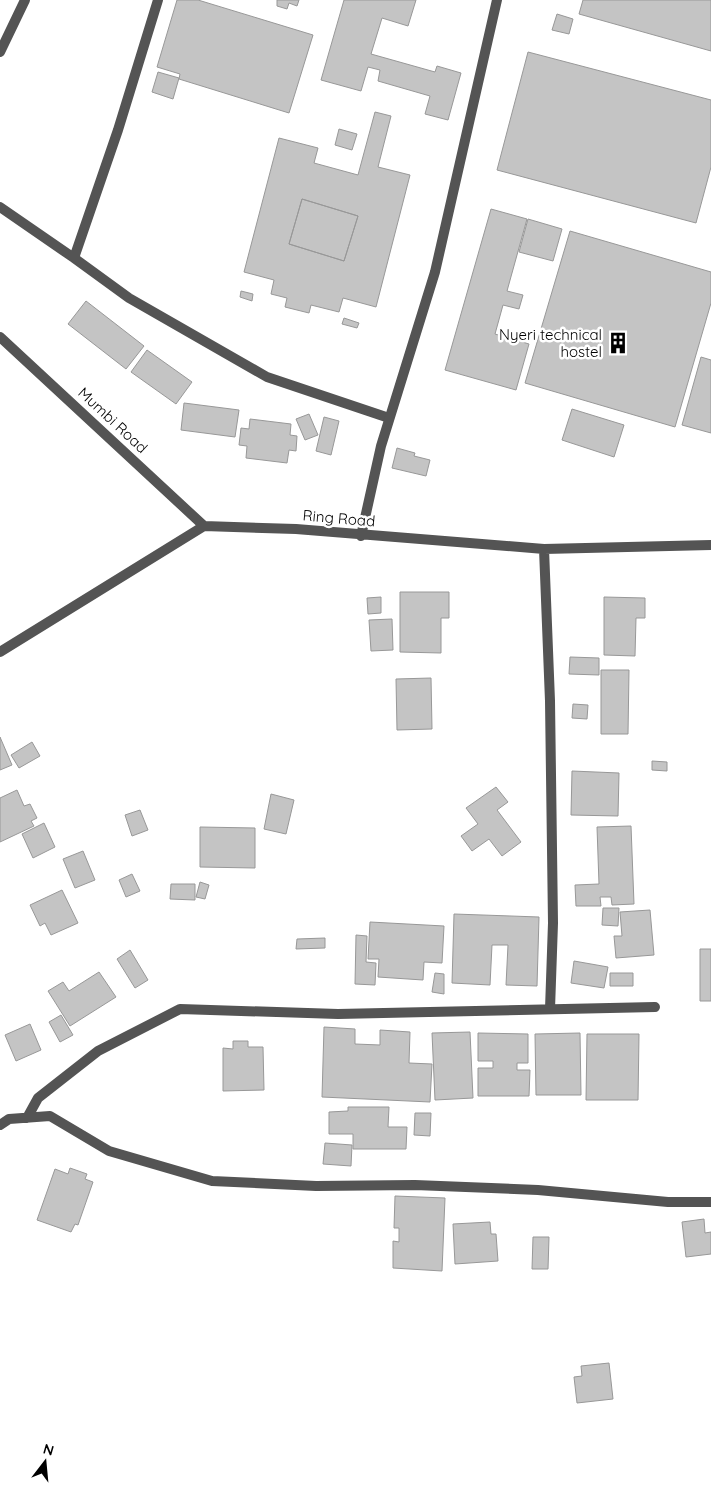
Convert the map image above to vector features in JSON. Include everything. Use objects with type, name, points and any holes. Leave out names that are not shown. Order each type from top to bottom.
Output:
[{"type":"street","points":[[0,52],[25,0]]},
{"type":"street","points":[[74,258],[118,130],[158,0]]},
{"type":"street","points":[[361,536],[389,418],[435,272],[497,0]]},
{"type":"street","points":[[0,208],[130,298],[267,377],[389,418]]},
{"type":"street","name":"Mumbi Road","points":[[0,337],[204,526]]},
{"type":"street","points":[[0,652],[204,526]]},
{"type":"street","name":"Ring Road","points":[[204,526],[296,530],[544,549],[711,545]]},
{"type":"street","points":[[544,549],[550,701],[553,923],[550,1009]]},
{"type":"street","points":[[27,1118],[38,1098],[98,1051],[180,1009],[338,1014],[655,1007]]},
{"type":"street","points":[[0,1126],[9,1119],[50,1116],[109,1151],[212,1181],[316,1186],[538,1190],[668,1202],[711,1202]]},
{"type":"building","points":[[177,0],[198,0],[313,35],[289,113],[179,79],[180,74],[157,67]]},
{"type":"building","points":[[277,0],[299,0],[297,6],[289,3],[287,9],[277,6]]},
{"type":"building","points":[[344,0],[416,0],[408,26],[382,18],[371,54],[435,72],[437,66],[461,73],[448,120],[425,114],[430,96],[378,81],[380,70],[368,67],[361,91],[321,80]]},
{"type":"building","points":[[583,0],[711,0],[711,51],[579,14]]},
{"type":"building","points":[[557,14],[573,19],[569,34],[552,30]]},
{"type":"building","points":[[528,52],[711,100],[711,167],[696,223],[497,170]]},
{"type":"building","points":[[158,72],[179,78],[173,99],[152,92]]},
{"type":"building","points":[[375,112],[391,116],[378,167],[410,175],[376,307],[343,298],[339,312],[311,305],[309,313],[285,307],[287,298],[271,294],[274,280],[244,272],[279,138],[318,148],[314,163],[358,175]],"holes":[[[302,199],[358,216],[344,261],[289,244]]]},
{"type":"building","points":[[339,129],[357,134],[352,150],[335,145]]},
{"type":"building","points":[[302,199],[358,216],[344,261],[289,244]]},
{"type":"building","points":[[491,209],[527,219],[507,291],[523,295],[519,309],[503,305],[495,334],[529,344],[516,390],[445,370]]},
{"type":"building","points":[[528,219],[562,229],[553,261],[519,252]]},
{"type":"building","name":"Nyeri technical hostel","points":[[570,231],[711,272],[711,303],[675,427],[525,383]]},
{"type":"building","points":[[241,291],[253,294],[252,301],[240,297]]},
{"type":"building","points":[[86,301],[144,346],[126,369],[68,324]]},
{"type":"building","points":[[344,318],[359,323],[357,328],[342,324]]},
{"type":"building","points":[[147,350],[192,382],[176,404],[131,372]]},
{"type":"building","points":[[701,357],[711,360],[711,433],[682,425]]},
{"type":"building","points":[[184,403],[239,410],[235,437],[181,430]]},
{"type":"building","points":[[572,409],[624,425],[614,457],[562,440]]},
{"type":"building","points":[[309,414],[318,435],[305,440],[296,419]]},
{"type":"building","points":[[324,417],[339,421],[331,455],[316,451]]},
{"type":"building","points":[[250,419],[291,424],[290,435],[297,436],[296,451],[289,450],[287,463],[246,458],[247,446],[239,445],[241,428],[249,429]]},
{"type":"building","points":[[397,448],[415,453],[414,456],[430,460],[426,476],[392,468]]},
{"type":"building","points":[[400,592],[449,592],[449,618],[441,618],[441,653],[400,652]]},
{"type":"building","points":[[381,597],[381,613],[368,614],[367,598]]},
{"type":"building","points":[[604,597],[645,598],[645,618],[636,618],[635,656],[604,655]]},
{"type":"building","points":[[392,619],[393,650],[371,651],[369,620]]},
{"type":"building","points":[[570,657],[599,658],[599,675],[569,674]]},
{"type":"building","points":[[601,670],[629,670],[628,734],[601,734]]},
{"type":"building","points":[[431,678],[432,729],[397,730],[396,679]]},
{"type":"building","points":[[573,704],[588,705],[587,719],[572,718]]},
{"type":"building","points":[[0,737],[12,765],[0,770]]},
{"type":"building","points":[[32,742],[40,756],[19,768],[11,755]]},
{"type":"building","points":[[652,761],[667,762],[667,771],[652,770]]},
{"type":"building","points":[[572,771],[619,773],[618,816],[571,815]]},
{"type":"building","points":[[496,787],[508,802],[497,810],[521,842],[502,856],[489,839],[472,851],[461,836],[478,824],[466,808]]},
{"type":"building","points":[[17,790],[24,806],[30,804],[37,818],[31,821],[34,826],[0,842],[0,798]]},
{"type":"building","points":[[271,794],[294,800],[286,834],[264,829]]},
{"type":"building","points":[[140,810],[148,830],[132,836],[125,815]]},
{"type":"building","points":[[44,823],[55,847],[33,858],[22,834]]},
{"type":"building","points":[[631,826],[634,904],[612,905],[611,897],[600,897],[601,906],[576,906],[575,885],[599,884],[597,827]]},
{"type":"building","points":[[200,827],[255,828],[255,868],[200,867]]},
{"type":"building","points":[[83,851],[95,880],[75,888],[63,859]]},
{"type":"building","points":[[132,874],[140,891],[126,897],[119,880]]},
{"type":"building","points":[[200,882],[209,885],[205,899],[196,897]]},
{"type":"building","points":[[171,884],[195,884],[195,900],[170,899]]},
{"type":"building","points":[[62,890],[78,923],[51,935],[45,923],[40,926],[30,905]]},
{"type":"building","points":[[603,908],[619,908],[618,926],[602,925]]},
{"type":"building","points":[[650,910],[654,955],[616,958],[614,936],[622,936],[620,912]]},
{"type":"building","points":[[454,914],[539,917],[537,986],[506,985],[508,945],[492,945],[490,985],[452,983]]},
{"type":"building","points":[[370,922],[444,926],[442,963],[424,962],[423,980],[378,977],[379,959],[368,959]]},
{"type":"building","points":[[356,935],[367,936],[366,962],[376,963],[375,985],[355,984]]},
{"type":"building","points":[[325,938],[325,948],[296,949],[297,939]]},
{"type":"building","points":[[700,949],[711,949],[711,1001],[700,1001]]},
{"type":"building","points":[[130,950],[148,980],[135,988],[117,959]]},
{"type":"building","points":[[574,961],[608,967],[604,988],[571,983]]},
{"type":"building","points":[[99,972],[116,997],[70,1026],[48,991],[63,982],[69,991]]},
{"type":"building","points":[[435,973],[444,974],[444,994],[432,992]]},
{"type":"building","points":[[610,973],[633,973],[633,986],[610,986]]},
{"type":"building","points":[[61,1015],[73,1035],[60,1042],[49,1022]]},
{"type":"building","points":[[30,1024],[41,1050],[16,1061],[5,1035]]},
{"type":"building","points":[[324,1027],[355,1029],[355,1044],[380,1045],[380,1030],[410,1032],[409,1063],[432,1064],[430,1102],[322,1097]]},
{"type":"building","points":[[470,1032],[473,1098],[435,1100],[432,1033]]},
{"type":"building","points":[[478,1033],[528,1034],[528,1063],[517,1063],[517,1070],[530,1070],[529,1096],[478,1096],[478,1068],[493,1068],[493,1061],[478,1061]]},
{"type":"building","points":[[580,1033],[581,1095],[536,1095],[535,1034]]},
{"type":"building","points":[[587,1034],[639,1034],[638,1100],[586,1100]]},
{"type":"building","points":[[233,1041],[248,1041],[248,1047],[263,1047],[264,1090],[223,1091],[223,1048],[233,1049]]},
{"type":"building","points":[[348,1107],[389,1107],[388,1127],[407,1127],[406,1149],[353,1149],[353,1134],[329,1134],[329,1112],[348,1111]]},
{"type":"building","points":[[415,1113],[431,1113],[430,1136],[414,1135]]},
{"type":"building","points":[[325,1143],[352,1145],[351,1166],[323,1164]]},
{"type":"building","points":[[70,1168],[87,1174],[85,1179],[93,1182],[78,1225],[75,1224],[71,1232],[37,1220],[55,1169],[68,1174]]},
{"type":"building","points":[[395,1196],[445,1198],[442,1271],[393,1268],[393,1241],[399,1242],[399,1228],[394,1228]]},
{"type":"building","points":[[704,1219],[705,1233],[711,1232],[711,1254],[686,1257],[682,1222]]},
{"type":"building","points":[[490,1222],[491,1234],[496,1234],[498,1261],[455,1264],[453,1224]]},
{"type":"building","points":[[533,1237],[549,1237],[548,1269],[532,1269]]},
{"type":"building","points":[[609,1363],[613,1399],[577,1403],[574,1377],[582,1376],[581,1366]]},
{"type":"place","name":"Nyeri technical hostel","points":[[618,343]]}]
